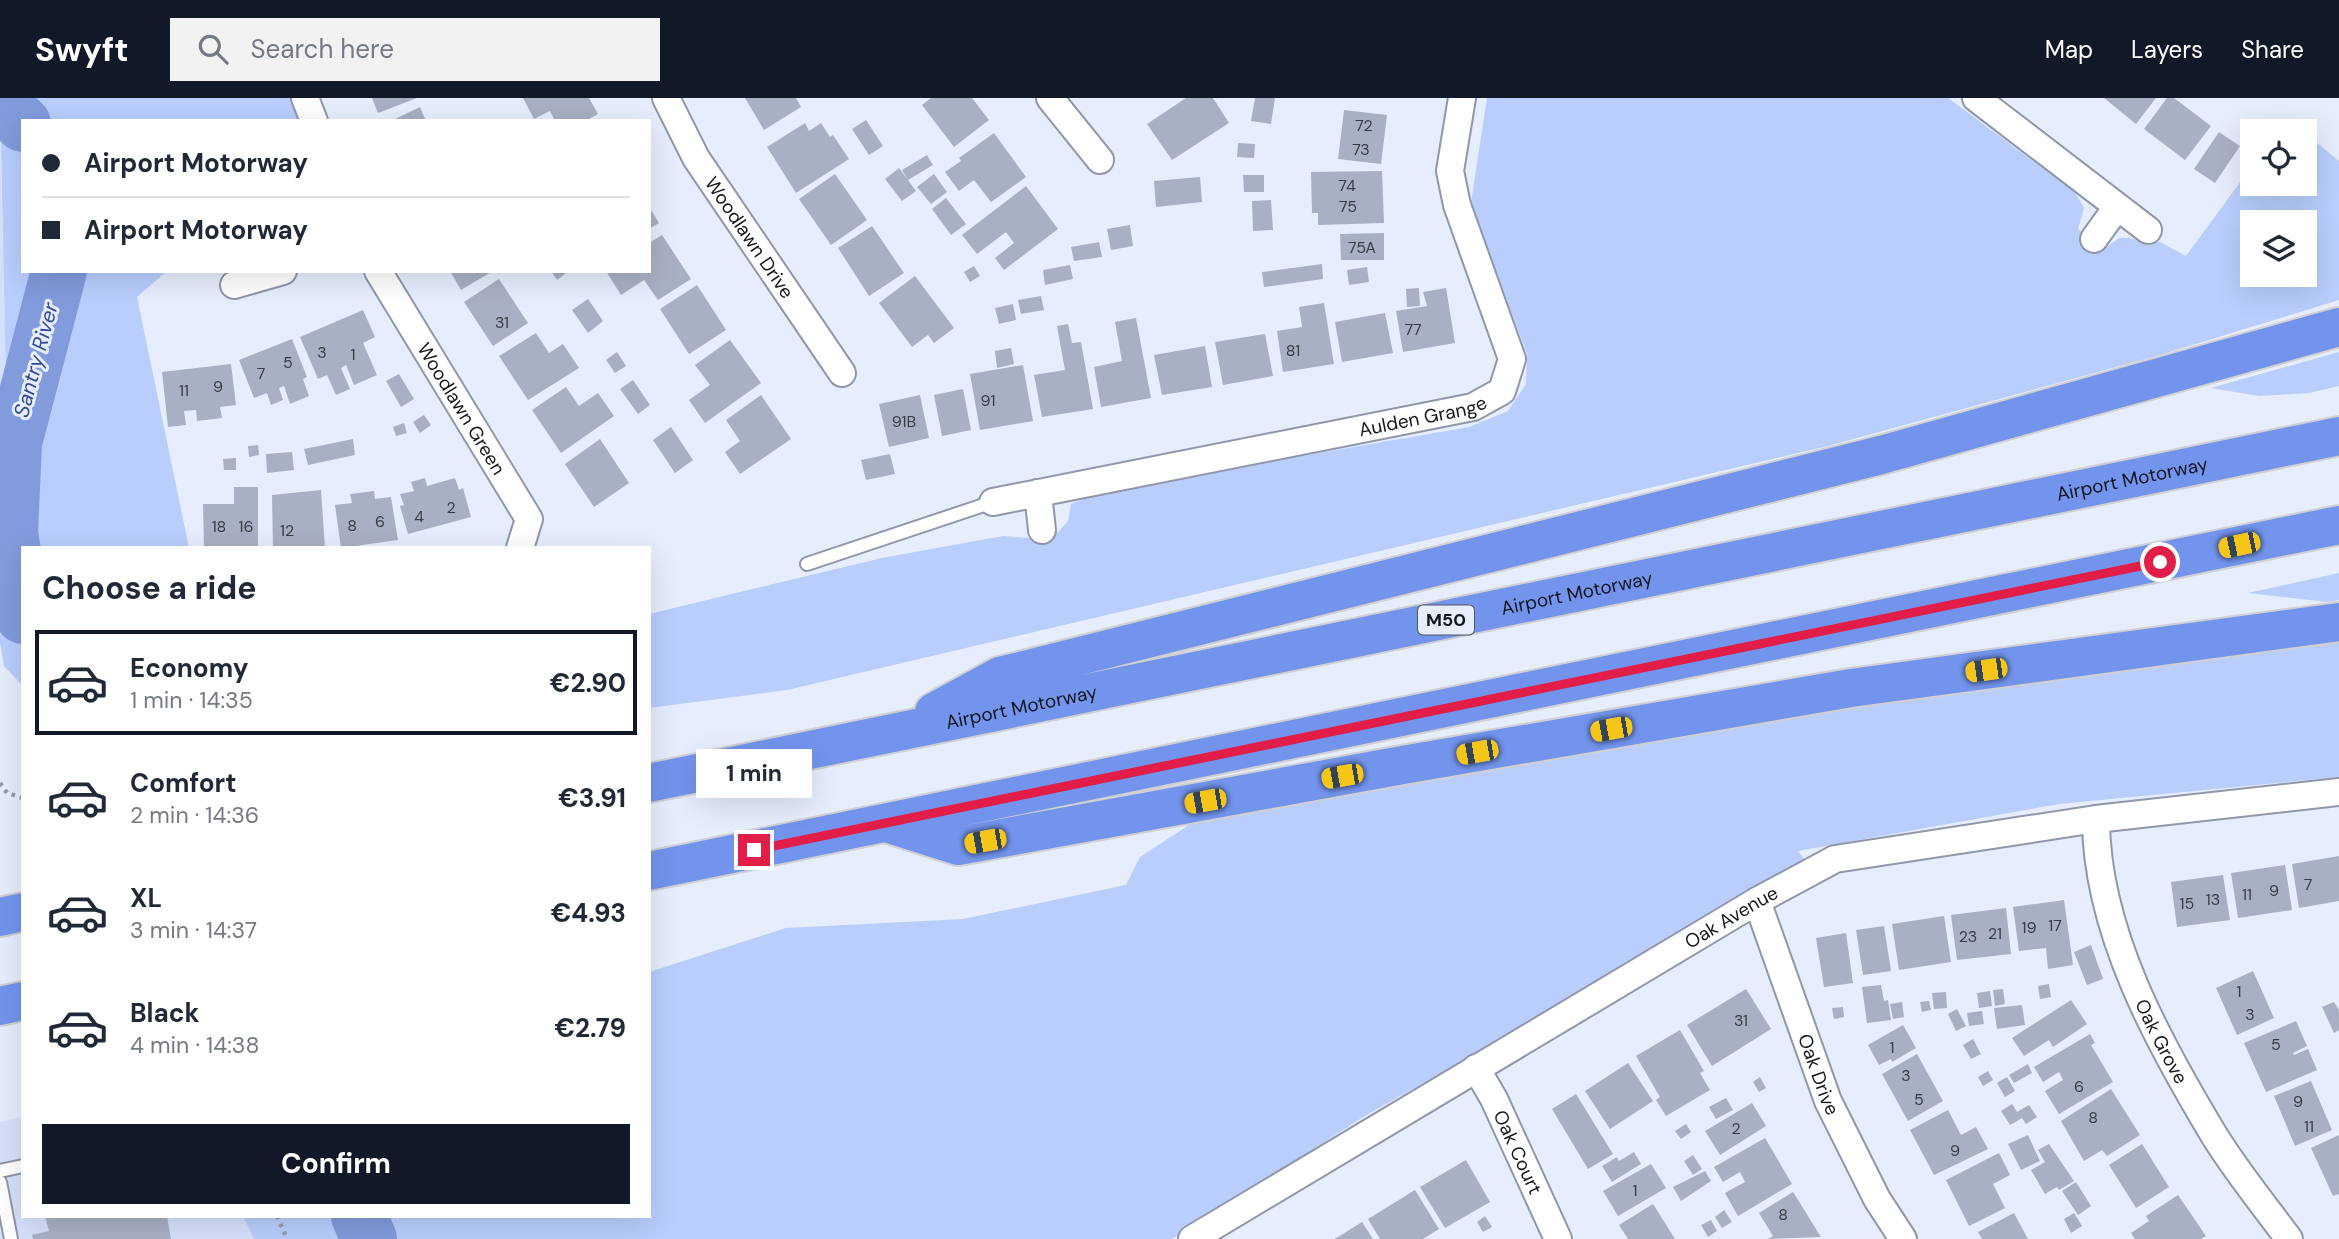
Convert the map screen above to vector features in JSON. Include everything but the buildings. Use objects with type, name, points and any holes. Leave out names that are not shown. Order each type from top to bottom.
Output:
[{"type":"highway","points":[[898,732],[1000,676],[1881,455],[2339,327]]},
{"type":"highway","name":"Airport Motorway","points":[[651,783],[2339,436]]},
{"type":"highway","points":[[651,872],[2339,525]]},
{"type":"highway","points":[[885,823],[958,845],[1411,763],[1851,688],[2339,622]]},
{"type":"highway","points":[[0,917],[21,912]]},
{"type":"highway","points":[[0,1006],[21,1001]]},
{"type":"street","points":[[305,98],[313,119]]},
{"type":"street","name":"Woodlawn Drive","points":[[666,98],[696,159],[842,373]]},
{"type":"street","points":[[1050,98],[1100,160]]},
{"type":"street","name":"Aulden Grange","points":[[993,502],[1472,407],[1502,391],[1513,359],[1457,205],[1450,171],[1462,98]]},
{"type":"street","points":[[1976,98],[2148,230]]},
{"type":"street","points":[[2094,239],[2117,206]]},
{"type":"street","points":[[234,285],[277,273]]},
{"type":"street","name":"Woodlawn Green","points":[[379,273],[529,519],[521,546]]},
{"type":"street","points":[[1038,493],[1042,530]]},
{"type":"street","name":"Oak Avenue","points":[[1204,1236],[1476,1068],[1757,901],[1835,859],[2096,819],[2339,792]]},
{"type":"street","name":"Oak Grove","points":[[2096,819],[2096,851],[2117,944],[2161,1040],[2215,1137],[2289,1239]]},
{"type":"street","name":"Oak Drive","points":[[1757,901],[1828,1101],[1877,1199],[1903,1239]]},
{"type":"street","name":"Oak Court","points":[[1476,1068],[1494,1099],[1558,1239]]},
{"type":"lane","points":[[807,564],[993,502]]},
{"type":"lane","points":[[0,1171],[21,1166]]},
{"type":"lane","points":[[0,1182],[12,1239]]},
{"type":"path","points":[[0,783],[7,793],[21,797]]},
{"type":"path","points":[[278,1218],[288,1239]]},
{"type":"shaded area","points":[[0,98],[308,98],[316,119],[21,119],[21,273],[165,273],[137,297],[189,546],[21,546],[21,684],[4,666],[0,643],[0,447],[6,381]]},
{"type":"shaded area","points":[[1487,98],[1948,98],[2075,192],[2084,208],[2078,229],[2104,249],[2119,238],[2129,238],[2148,243],[2160,242],[2186,256],[2240,182],[2240,196],[2317,196],[2317,143],[2339,161],[2339,300],[2160,355],[1828,446],[787,690],[651,708],[651,614],[882,558],[1003,536],[1051,540],[1068,521],[1071,504],[1089,497],[1134,485],[1469,427],[1508,411],[1526,384],[1527,354],[1471,203]]},
{"type":"shaded area","points":[[0,126],[6,381],[0,569]]},
{"type":"shaded area","points":[[2339,352],[2339,386],[2309,393],[2259,396],[2211,388]]},
{"type":"shaded area","points":[[2339,573],[2339,600],[2327,602],[2248,593]]},
{"type":"shaded area","points":[[2339,640],[2339,777],[2059,804],[1798,851],[1807,863],[1368,1114],[1172,1239],[254,1239],[244,1218],[651,1218],[651,971],[786,928],[963,919],[1126,885],[1140,857],[1192,823],[1773,716]]},
{"type":"shaded area","points":[[21,1117],[21,1218],[244,1218],[254,1239],[0,1239],[0,1122]]},
{"type":"waterway","name":"Santry River","points":[[0,103],[21,122]]},
{"type":"waterway","name":"Santry River","points":[[21,603],[10,532],[14,443],[58,273]]},
{"type":"waterway","name":"Santry River","points":[[360,1218],[369,1239]]},
{"type":"route","points":[[754,850],[2160,562]]}]
